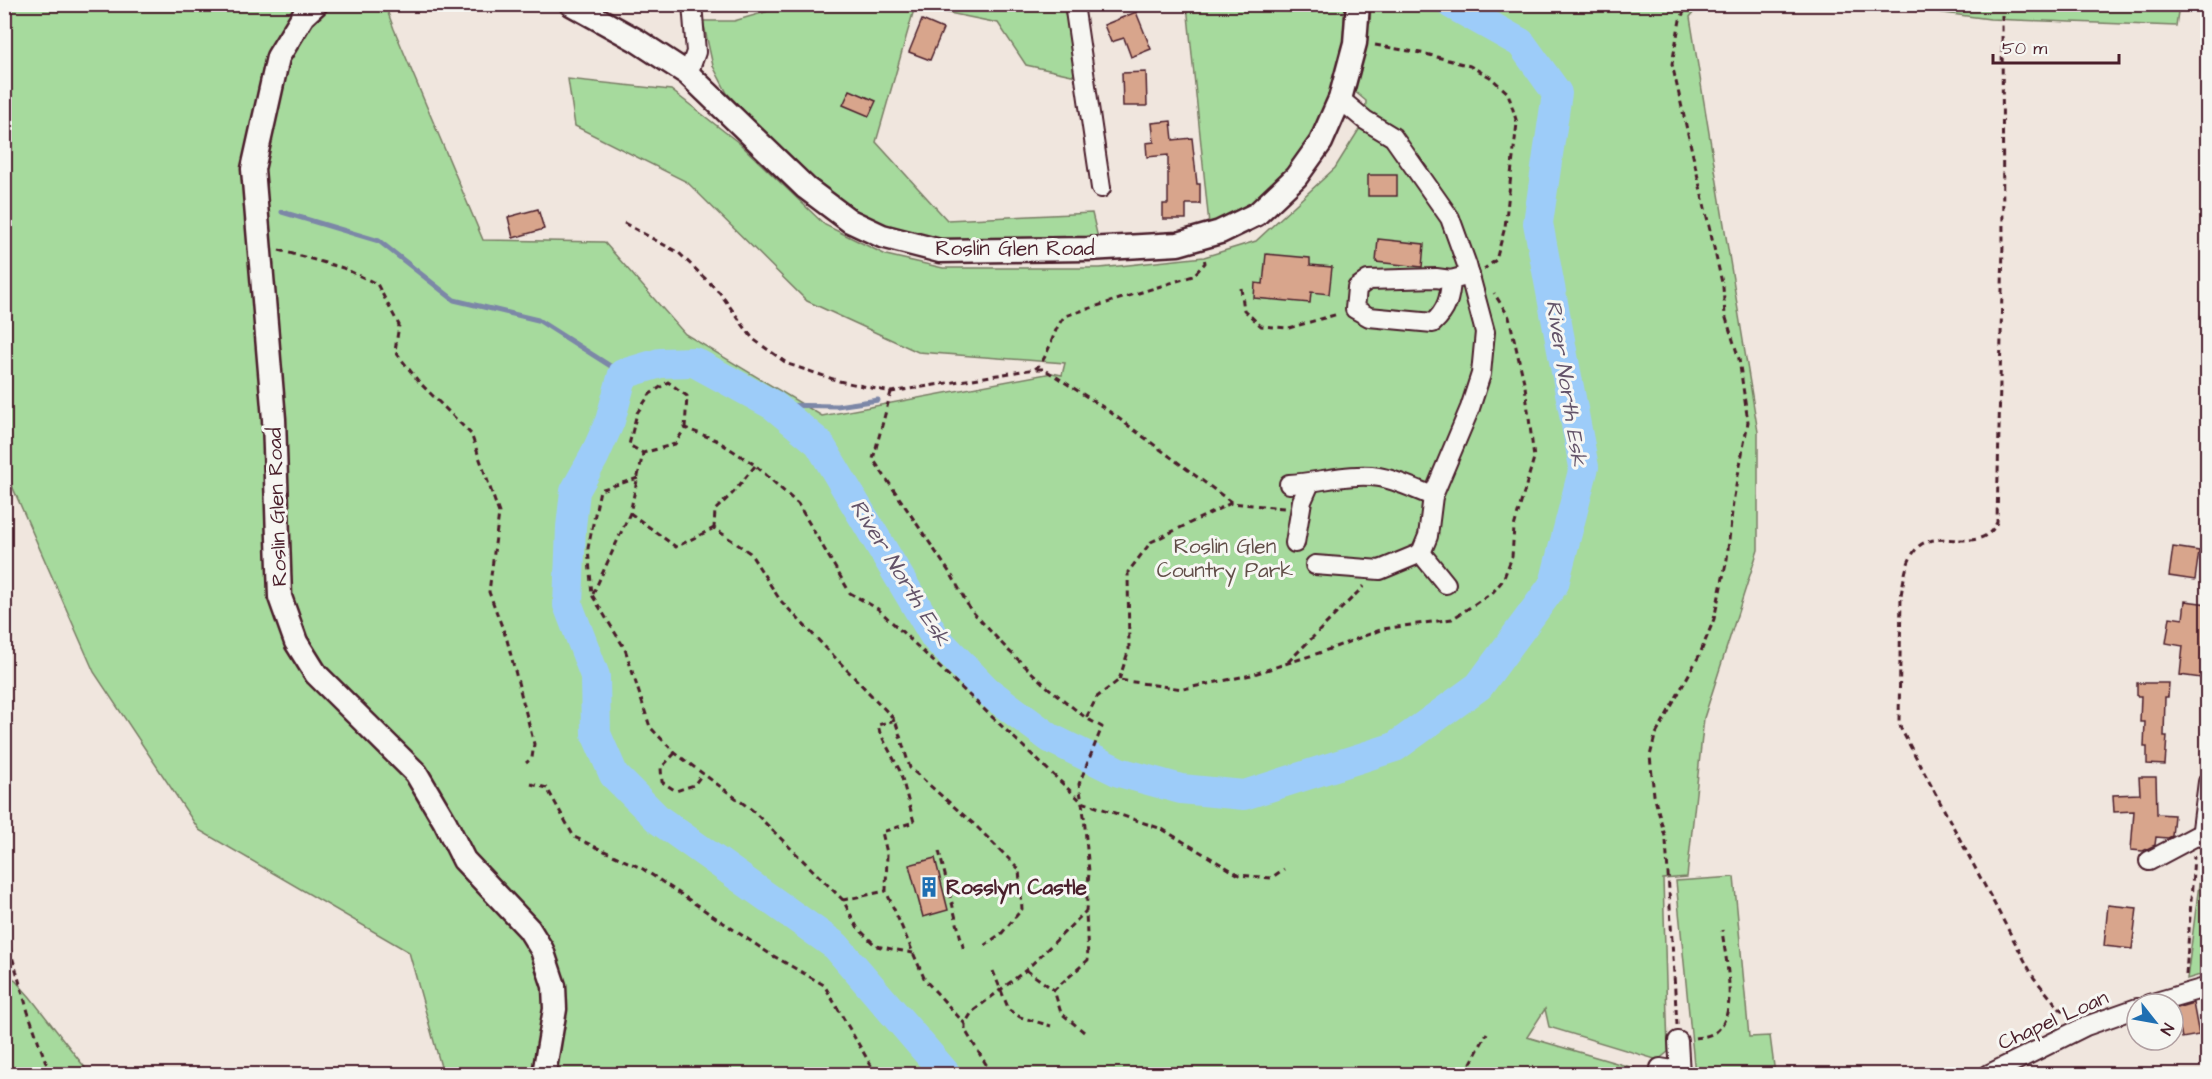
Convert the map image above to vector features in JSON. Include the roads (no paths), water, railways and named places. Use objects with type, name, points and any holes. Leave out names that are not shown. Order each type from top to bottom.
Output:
[{"type":"main road","name":"Roslin Glen Road","points":[[316,4],[303,16],[278,57],[253,170],[274,419],[280,597],[296,642],[316,674],[416,773],[464,860],[529,928],[542,950],[554,986],[555,1009],[544,1074]]},
{"type":"main road","name":"Roslin Glen Road","points":[[571,4],[636,40],[688,74],[806,188],[850,221],[882,236],[940,251],[1088,249],[1178,244],[1220,232],[1257,214],[1288,184],[1321,142],[1340,99],[1355,43],[1358,13]]},
{"type":"street","points":[[688,74],[696,52],[692,4]]},
{"type":"street","points":[[1074,4],[1101,188]]},
{"type":"street","points":[[1314,565],[1380,570],[1421,553],[1428,536],[1433,496],[1470,408],[1481,374],[1485,333],[1470,277],[1450,219],[1393,137],[1365,120],[1340,99]]},
{"type":"street","points":[[1451,280],[1449,300],[1442,315],[1433,323],[1369,317],[1355,309],[1357,288],[1368,280],[1436,278],[1451,280],[1470,277]]},
{"type":"street","points":[[1289,484],[1310,483],[1340,477],[1378,476],[1433,496]]},
{"type":"street","points":[[1295,543],[1302,501],[1310,483]]},
{"type":"street","points":[[1421,553],[1446,584]]},
{"type":"street","points":[[2149,861],[2201,837],[2208,782]]},
{"type":"street","points":[[2185,992],[2208,987]]},
{"type":"street","name":"Chapel Loan","points":[[1989,1074],[2086,1026],[2125,1012]]},
{"type":"street","points":[[1660,1068],[1680,1073],[1678,1041]]},
{"type":"waterway","name":"River North Esk","points":[[946,1074],[836,946],[659,820],[614,775],[596,734],[595,676],[568,605],[575,491],[610,421],[623,374],[660,363],[694,362],[773,405],[819,443],[935,637],[986,690],[1050,738],[1119,772],[1181,789],[1244,795],[1395,747],[1479,686],[1554,584],[1584,467],[1538,223],[1557,93],[1521,43],[1451,4]]},
{"type":"waterway","points":[[282,212],[379,241],[454,300],[538,320],[623,374]]},
{"type":"waterway","points":[[773,405],[837,406],[878,400]]},
{"type":"place","name":"Rosslyn Castle","points":[[929,887]]},
{"type":"park label","name":"Roslin Glen Country Park","points":[[1225,558]]}]
